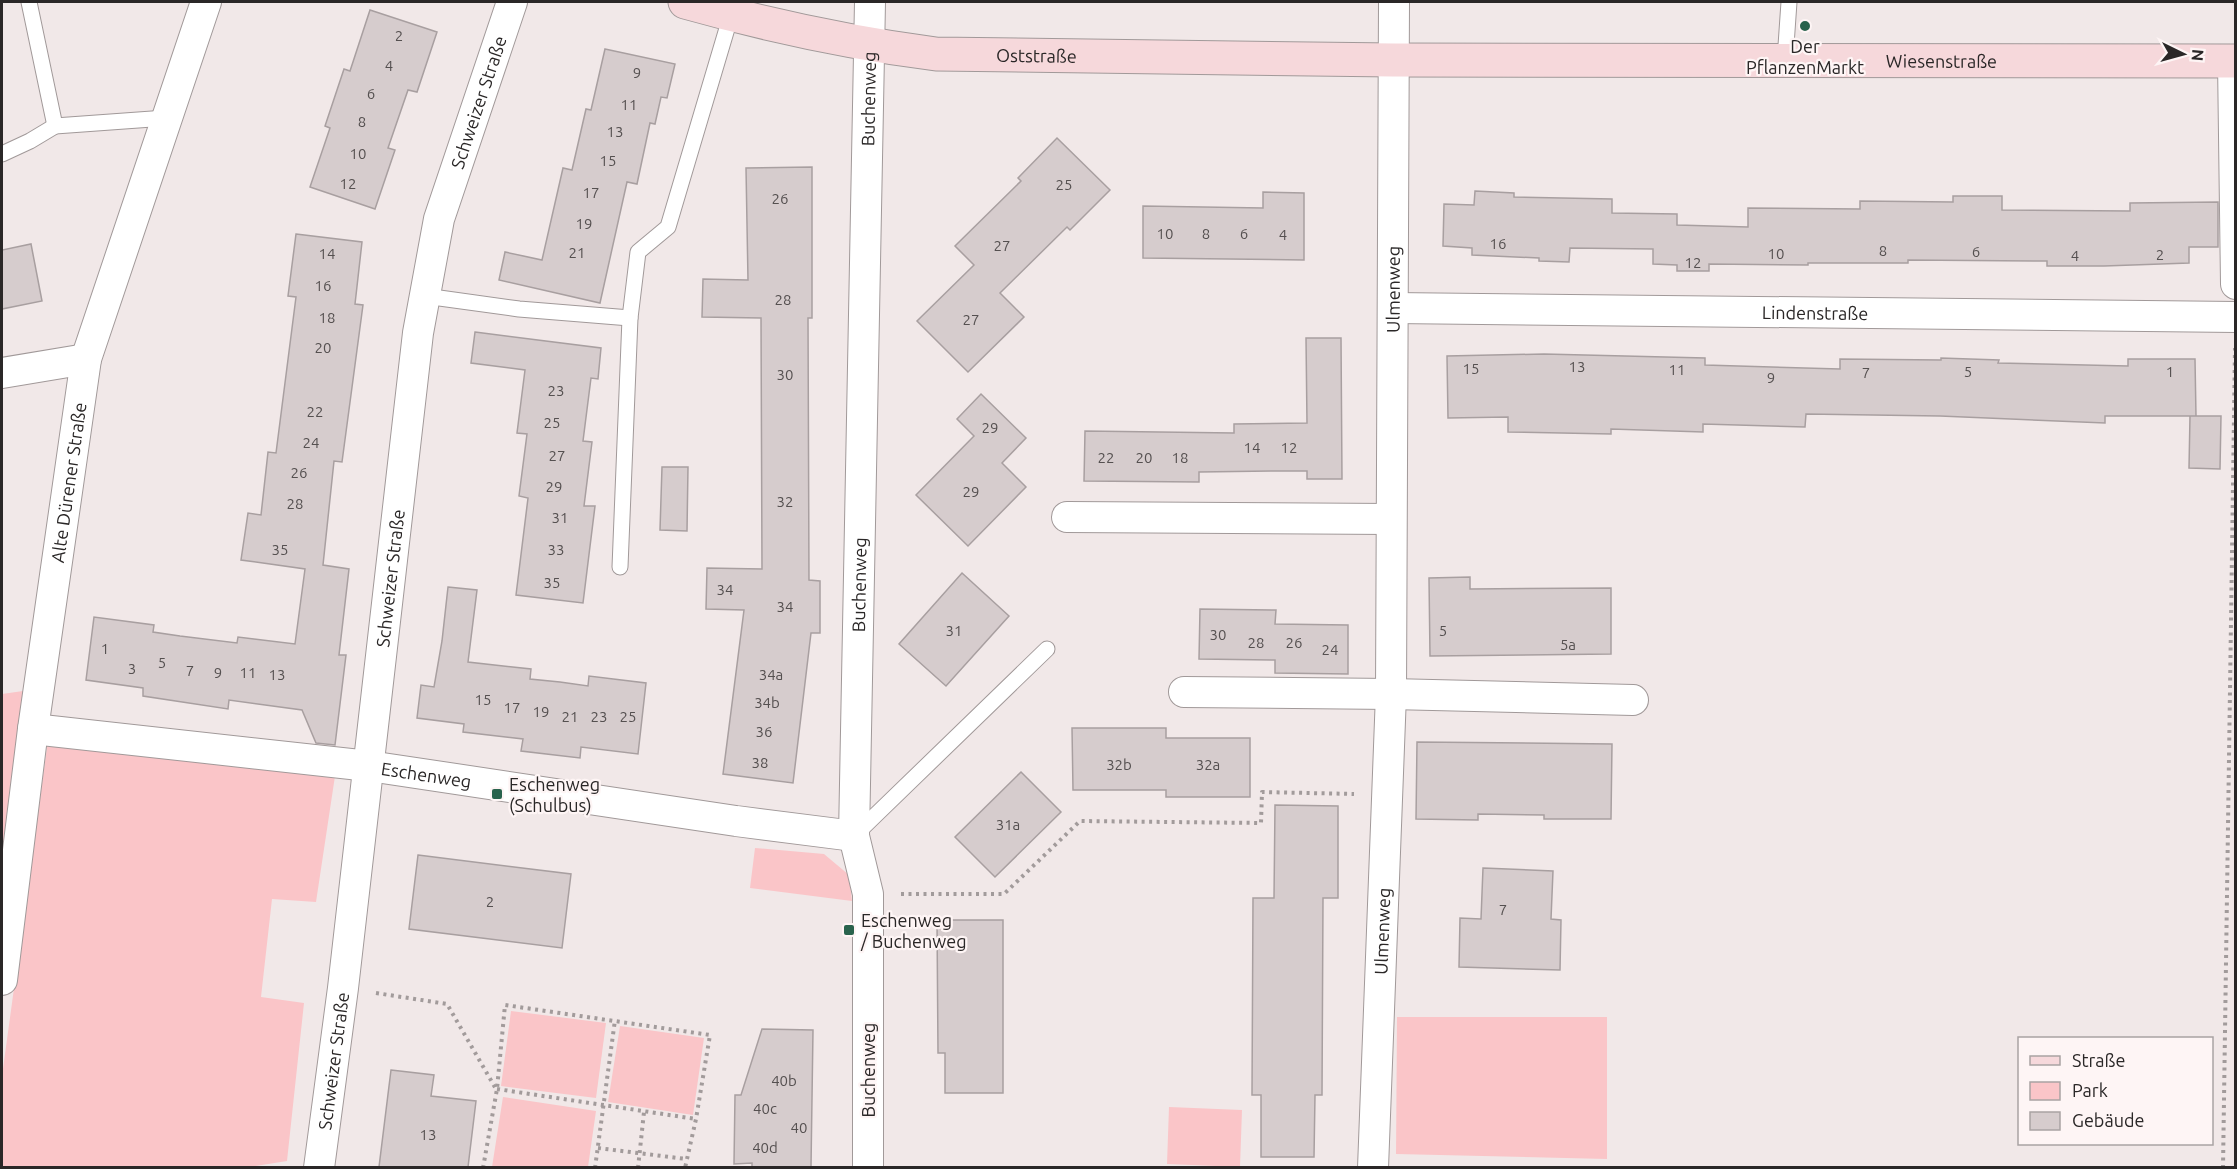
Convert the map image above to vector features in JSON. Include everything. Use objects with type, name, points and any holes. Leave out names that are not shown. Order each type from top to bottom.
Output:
[{"type":"main road","name":"Oststraße","points":[[685,2],[731,15],[868,46],[936,54],[1394,60]]},
{"type":"main road","name":"Wiesenstraße","points":[[1394,60],[2234,61]]},
{"type":"street","name":"Alte Dürener Straße","points":[[2,980],[33,729],[86,359],[206,2]]},
{"type":"street","name":"Schweizer Straße","points":[[318,1167],[343,988],[418,333],[439,219],[512,2]]},
{"type":"street","name":"Buchenweg","points":[[868,1167],[868,894],[854,836],[870,2]]},
{"type":"street","name":"Ulmenweg","points":[[1373,1167],[1391,694],[1394,2]]},
{"type":"street","points":[[2234,61],[2235,284]]},
{"type":"street","name":"Lindenstraße","points":[[1393,308],[2235,316]]},
{"type":"street","points":[[2,373],[86,359]]},
{"type":"street","points":[[1066,517],[1391,519]]},
{"type":"street","points":[[1184,692],[1633,700]]},
{"type":"street","name":"Eschenweg","points":[[33,729],[369,766],[736,821],[854,836]]},
{"type":"lane","points":[[29,2],[55,126]]},
{"type":"lane","points":[[1785,60],[1789,2]]},
{"type":"lane","points":[[620,567],[630,318],[638,252],[668,227],[731,15]]},
{"type":"lane","points":[[2,154],[55,126],[166,118]]},
{"type":"lane","points":[[425,296],[519,309],[630,318]]},
{"type":"lane","points":[[854,836],[1047,649]]},
{"type":"path","points":[[2223,1167],[2235,342]]},
{"type":"path","points":[[868,894],[1004,894],[1080,821],[1261,823],[1262,792],[1387,795]]},
{"type":"path","points":[[343,988],[447,1004],[497,1089]]},
{"type":"path","points":[[483,1167],[497,1089],[505,1005],[710,1035],[696,1119],[685,1167]]},
{"type":"path","points":[[595,1167],[615,1020]]},
{"type":"path","points":[[497,1089],[696,1119]]},
{"type":"path","points":[[638,1167],[644,1112]]},
{"type":"path","points":[[598,1148],[686,1159]]},
{"type":"green space","points":[[30,690],[2,920],[2,694]]},
{"type":"green space","points":[[48,740],[335,776],[316,902],[272,899],[261,997],[304,1003],[287,1161],[242,1168],[2,1168],[2,1076]]},
{"type":"green space","points":[[755,848],[824,854],[849,875],[852,901],[750,888]]},
{"type":"green space","points":[[511,1011],[606,1023],[596,1098],[501,1086]]},
{"type":"green space","points":[[1397,1017],[1607,1017],[1607,1159],[1396,1154]]},
{"type":"green space","points":[[620,1026],[704,1038],[693,1115],[608,1102]]},
{"type":"green space","points":[[503,1097],[596,1111],[588,1167],[492,1167]]},
{"type":"green space","points":[[1169,1107],[1242,1110],[1240,1167],[1167,1164]]},
{"type":"building","points":[[370,10],[437,32],[417,92],[408,90],[388,148],[395,150],[375,209],[310,187],[330,128],[325,126],[344,69],[350,71]]},
{"type":"building","points":[[605,49],[675,64],[667,98],[661,97],[655,124],[650,123],[637,184],[627,182],[600,303],[499,280],[505,252],[542,260],[563,168],[572,170],[586,109],[591,110]]},
{"type":"building","points":[[1057,138],[1110,190],[1070,230],[1067,227],[1000,293],[1024,317],[968,372],[917,321],[974,265],[955,246],[1021,181],[1018,178]]},
{"type":"building","points":[[812,167],[812,318],[808,318],[809,580],[820,581],[820,633],[811,633],[793,783],[723,774],[744,610],[706,609],[707,568],[762,569],[761,318],[702,317],[703,279],[748,280],[746,168]]},
{"type":"building","points":[[1475,191],[1514,193],[1514,197],[1612,199],[1612,213],[1677,214],[1677,225],[1748,227],[1748,208],[1860,209],[1860,201],[1953,202],[1953,196],[2002,196],[2002,210],[2130,211],[2130,203],[2218,202],[2218,247],[2189,247],[2189,263],[2104,266],[2047,266],[2047,261],[1908,260],[1908,263],[1709,264],[1709,271],[1677,271],[1677,265],[1653,264],[1653,249],[1570,248],[1569,262],[1539,261],[1539,258],[1472,255],[1472,248],[1443,246],[1444,204],[1474,205]]},
{"type":"building","points":[[1263,192],[1304,193],[1304,260],[1143,258],[1143,206],[1263,208]]},
{"type":"building","points":[[296,234],[362,242],[355,304],[363,305],[342,462],[334,461],[323,565],[349,569],[339,655],[346,655],[335,745],[316,743],[302,710],[229,700],[228,709],[143,696],[143,688],[86,680],[94,617],[154,625],[153,632],[180,636],[237,643],[238,637],[295,644],[305,569],[241,560],[248,513],[261,515],[268,452],[276,453],[296,297],[288,296]]},
{"type":"building","points":[[31,244],[42,301],[2,309],[2,250]]},
{"type":"building","points":[[475,332],[601,348],[598,379],[591,378],[583,441],[592,442],[584,506],[595,506],[583,603],[516,595],[528,498],[519,496],[527,434],[517,433],[525,370],[471,363]]},
{"type":"building","points":[[1306,338],[1341,338],[1342,479],[1307,479],[1307,471],[1271,471],[1199,472],[1199,482],[1084,481],[1085,431],[1234,433],[1234,424],[1307,423]]},
{"type":"building","points":[[1544,354],[1705,358],[1705,365],[1840,369],[1840,359],[1941,360],[1941,358],[1999,360],[1998,363],[2128,366],[2128,359],[2195,359],[2196,416],[2221,416],[2220,469],[2189,468],[2190,416],[2105,416],[2105,423],[1940,416],[1806,414],[1805,427],[1703,424],[1703,432],[1611,429],[1611,434],[1508,432],[1508,417],[1448,418],[1447,356]]},
{"type":"building","points":[[981,394],[1026,438],[1002,463],[1026,487],[968,546],[916,495],[974,436],[957,419]]},
{"type":"building","points":[[662,467],[688,467],[687,531],[660,530]]},
{"type":"building","points":[[962,573],[1009,616],[946,686],[899,644]]},
{"type":"building","points":[[1470,577],[1470,589],[1611,588],[1611,654],[1430,656],[1429,578]]},
{"type":"building","points":[[448,587],[477,590],[468,662],[531,669],[530,679],[588,686],[589,676],[646,683],[638,754],[581,747],[580,758],[521,751],[523,739],[463,732],[464,724],[417,718],[421,685],[434,687]]},
{"type":"building","points":[[1200,609],[1276,610],[1275,624],[1348,625],[1348,674],[1275,673],[1275,660],[1199,659]]},
{"type":"building","points":[[1072,728],[1166,728],[1166,738],[1250,738],[1250,797],[1166,797],[1166,790],[1073,790]]},
{"type":"building","points":[[1417,742],[1612,744],[1611,819],[1544,819],[1544,815],[1478,814],[1478,820],[1416,819]]},
{"type":"building","points":[[1021,772],[1061,812],[995,877],[955,837]]},
{"type":"building","points":[[1275,805],[1338,806],[1338,898],[1323,898],[1322,1095],[1315,1095],[1314,1157],[1261,1157],[1261,1095],[1252,1095],[1253,898],[1274,898]]},
{"type":"building","points":[[418,855],[571,874],[562,948],[409,929]]},
{"type":"building","points":[[1483,868],[1553,871],[1551,919],[1561,920],[1560,970],[1459,967],[1460,918],[1481,919]]},
{"type":"building","points":[[937,920],[1003,920],[1003,1093],[945,1093],[945,1053],[938,1053]]},
{"type":"building","points":[[762,1029],[813,1030],[811,1167],[752,1167],[752,1163],[734,1164],[735,1095],[741,1095]]},
{"type":"building","points":[[391,1070],[434,1075],[431,1096],[476,1101],[468,1167],[379,1167]]},
{"type":"place","name":"Der PflanzenMarkt","points":[[1805,26]]},
{"type":"place","name":"Eschenweg (Schulbus)","points":[[497,794]]},
{"type":"place","name":"Eschenweg / Buchenweg","points":[[849,930]]}]
